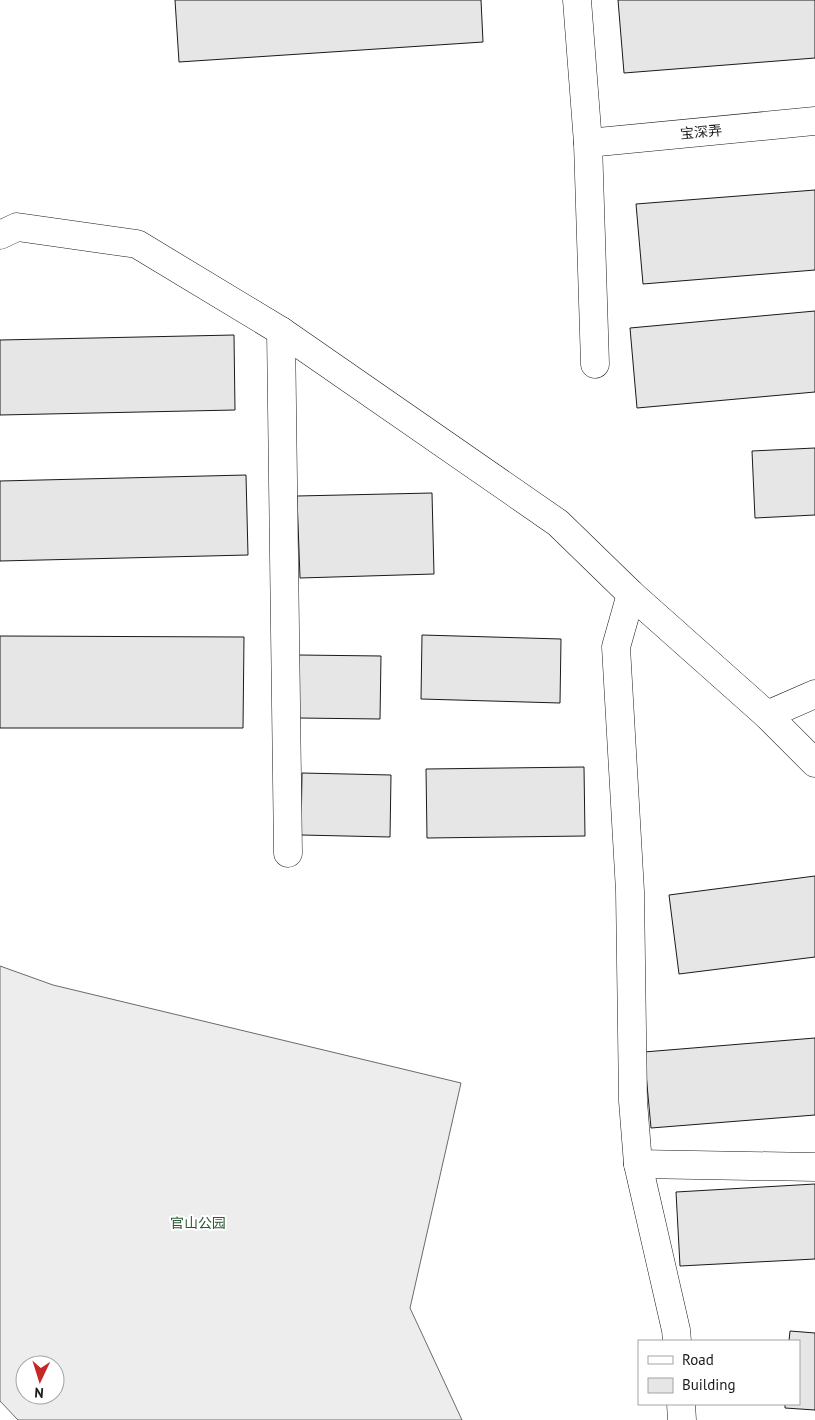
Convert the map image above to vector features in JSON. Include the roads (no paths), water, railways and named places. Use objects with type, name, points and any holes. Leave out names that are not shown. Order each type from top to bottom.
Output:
[{"type":"street","points":[[577,0],[588,143],[595,364]]},
{"type":"street","name":"宝深弄","points":[[588,143],[815,121]]},
{"type":"street","points":[[0,235],[17,227],[137,244],[281,331],[558,522],[631,594],[767,715],[815,763]]},
{"type":"street","points":[[281,331],[288,853]]},
{"type":"street","points":[[631,594],[616,647],[630,892],[633,1101],[638,1164],[677,1340]]},
{"type":"street","points":[[767,715],[815,694]]},
{"type":"street","points":[[638,1164],[815,1167]]},
{"type":"street","points":[[681,1405],[682,1420]]},
{"type":"park label","name":"官山公园","points":[[198,1223]]}]
